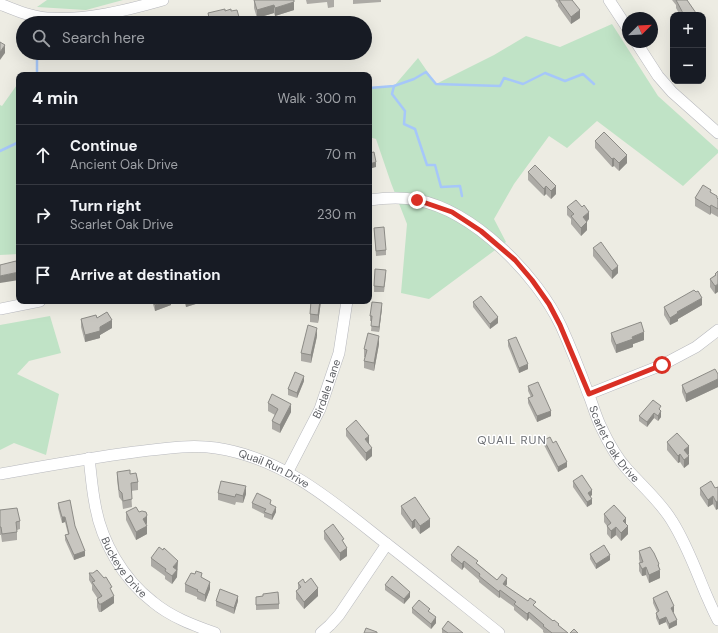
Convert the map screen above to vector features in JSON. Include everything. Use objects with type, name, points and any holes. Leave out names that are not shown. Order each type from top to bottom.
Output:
[{"type":"street","points":[[87,16],[110,13],[164,0]]},
{"type":"street","points":[[609,0],[622,20]]},
{"type":"street","points":[[0,4],[38,16]]},
{"type":"street","points":[[640,48],[658,76],[672,92],[718,133]]},
{"type":"street","name":"Scarlet Oak Drive","points":[[372,200],[384,198],[417,200],[452,212],[481,231],[515,260],[532,280],[549,304],[560,325],[589,394],[600,426],[614,452],[626,468],[661,505],[672,520],[681,536],[718,620]]},
{"type":"street","points":[[0,309],[25,304]]},
{"type":"street","name":"Birdale Lane","points":[[288,472],[320,409],[339,353],[347,304]]},
{"type":"street","points":[[589,394],[662,365],[696,347],[718,330]]},
{"type":"street","name":"Quail Run Drive","points":[[0,474],[89,458],[176,447],[197,446],[216,448],[266,461],[288,472],[321,492],[499,633]]},
{"type":"street","name":"Buckeye Drive","points":[[89,458],[95,505],[102,531],[113,555],[136,587],[152,602],[166,612],[192,625],[215,633]]},
{"type":"street","points":[[321,633],[339,615],[387,544]]},
{"type":"green space","points":[[47,0],[123,0],[86,10],[37,7]]},
{"type":"green space","points":[[612,24],[622,40],[622,48],[627,48],[658,96],[718,150],[718,153],[683,186],[597,121],[567,148],[549,136],[514,184],[494,219],[506,242],[429,299],[401,293],[407,224],[376,139],[372,138],[372,88],[394,86],[418,58],[436,84],[494,55],[526,36],[560,47]]},
{"type":"green space","points":[[16,86],[16,254],[0,255],[0,105],[2,106]]},
{"type":"green space","points":[[50,316],[61,353],[29,361],[17,374],[59,394],[46,455],[14,443],[0,450],[0,325]]},
{"type":"building","points":[[254,0],[294,0],[294,2],[275,8],[274,5],[257,10]]},
{"type":"building","points":[[559,0],[572,0],[580,10],[571,17]]},
{"type":"building","points":[[676,0],[687,0],[695,12],[682,12]]},
{"type":"building","points":[[231,9],[231,11],[237,10],[239,16],[209,16],[208,13]]},
{"type":"building","points":[[0,42],[5,45],[0,52]]},
{"type":"building","points":[[604,132],[627,155],[619,163],[614,158],[612,159],[595,141]]},
{"type":"building","points":[[372,152],[374,152],[376,162],[372,163]]},
{"type":"building","points":[[535,165],[556,186],[551,191],[546,186],[544,189],[528,172]]},
{"type":"building","points":[[703,185],[717,196],[718,209],[711,205],[710,207],[695,198]]},
{"type":"building","points":[[576,200],[582,207],[584,205],[589,212],[583,217],[587,222],[581,228],[571,216],[574,214],[567,207]]},
{"type":"building","points":[[384,227],[386,250],[376,251],[374,228]]},
{"type":"building","points":[[601,242],[618,266],[612,271],[593,248]]},
{"type":"building","points":[[16,261],[16,273],[0,276],[0,265]]},
{"type":"building","points":[[375,269],[386,270],[384,287],[374,286]]},
{"type":"building","points":[[718,271],[718,284],[715,286],[710,279],[716,275],[715,274]]},
{"type":"building","points":[[694,290],[696,292],[698,291],[702,298],[677,312],[678,313],[670,318],[664,307]]},
{"type":"building","points":[[481,296],[498,317],[490,324],[473,302]]},
{"type":"building","points":[[372,302],[382,303],[379,327],[371,326],[372,316],[370,316]]},
{"type":"building","points":[[311,304],[320,304],[318,315],[310,314]]},
{"type":"building","points":[[107,312],[112,320],[100,327],[100,331],[85,335],[81,319],[96,315],[97,318]]},
{"type":"building","points":[[641,322],[644,332],[632,337],[633,339],[616,345],[611,333]]},
{"type":"building","points":[[308,325],[317,328],[311,355],[301,353]]},
{"type":"building","points":[[368,333],[379,336],[374,363],[364,361],[367,350],[364,349]]},
{"type":"building","points":[[516,337],[528,364],[519,368],[508,340]]},
{"type":"building","points":[[715,369],[718,374],[718,379],[686,394],[682,385]]},
{"type":"building","points":[[295,372],[304,376],[297,393],[288,389]]},
{"type":"building","points":[[538,382],[551,411],[537,416],[528,398],[533,396],[528,386]]},
{"type":"building","points":[[272,394],[291,404],[280,425],[272,421],[278,409],[268,403]]},
{"type":"building","points":[[653,400],[661,406],[659,409],[661,411],[658,416],[654,413],[647,422],[639,416]]},
{"type":"building","points":[[356,420],[369,436],[365,439],[372,448],[366,453],[346,429]]},
{"type":"building","points":[[677,433],[689,446],[684,450],[689,456],[684,460],[680,454],[678,456],[667,442]]},
{"type":"building","points":[[550,437],[553,443],[556,441],[567,462],[558,467],[544,440]]},
{"type":"building","points":[[130,470],[130,474],[136,473],[138,482],[131,483],[132,499],[123,501],[122,493],[119,490],[117,472]]},
{"type":"building","points":[[582,475],[592,490],[588,493],[592,499],[587,502],[573,481]]},
{"type":"building","points":[[221,481],[246,486],[243,496],[236,494],[235,497],[218,493]]},
{"type":"building","points":[[711,481],[715,488],[718,487],[718,501],[716,502],[713,496],[708,500],[700,488]]},
{"type":"building","points":[[257,493],[271,500],[270,504],[276,507],[272,515],[264,512],[266,509],[252,503]]},
{"type":"building","points":[[415,497],[430,519],[420,526],[415,519],[412,522],[401,506]]},
{"type":"building","points":[[70,500],[75,526],[85,551],[74,555],[65,535],[69,534],[65,517],[62,517],[58,503]]},
{"type":"building","points":[[614,505],[626,518],[623,521],[628,526],[621,533],[616,527],[611,531],[607,526],[611,523],[604,514]]},
{"type":"building","points":[[136,507],[139,512],[146,512],[147,515],[143,519],[147,526],[136,532],[126,512]]},
{"type":"building","points":[[17,508],[20,521],[16,522],[17,532],[2,534],[0,527],[0,510]]},
{"type":"building","points":[[333,524],[344,539],[342,540],[347,548],[340,553],[324,531]]},
{"type":"building","points":[[604,545],[610,555],[596,564],[590,554]]},
{"type":"building","points":[[458,546],[478,561],[476,563],[497,580],[502,574],[507,578],[503,584],[528,601],[530,598],[536,602],[533,605],[559,624],[558,625],[568,633],[552,633],[529,612],[527,614],[514,604],[516,602],[500,590],[499,592],[479,576],[480,574],[464,561],[462,564],[451,555]]},
{"type":"building","points":[[159,547],[163,550],[164,548],[178,561],[173,567],[177,570],[172,576],[165,571],[166,569],[151,558]]},
{"type":"building","points":[[650,547],[659,564],[660,570],[649,575],[646,567],[642,569],[639,563],[643,562],[639,551]]},
{"type":"building","points":[[97,570],[104,578],[106,577],[112,587],[110,588],[114,596],[101,604],[99,604],[97,599],[102,596],[92,582],[95,581],[89,573],[93,573]]},
{"type":"building","points":[[196,571],[202,573],[201,577],[210,582],[205,595],[185,584],[191,573],[195,574]]},
{"type":"building","points":[[392,576],[410,592],[404,599],[385,585]]},
{"type":"building","points":[[311,578],[318,588],[304,602],[296,591],[301,587],[298,583],[303,579],[305,583]]},
{"type":"building","points":[[220,589],[238,596],[234,608],[216,601]]},
{"type":"building","points":[[667,591],[674,606],[671,608],[677,620],[669,624],[666,617],[659,620],[656,613],[659,611],[653,598]]},
{"type":"building","points":[[278,592],[279,604],[256,605],[256,597],[263,596],[263,594]]},
{"type":"building","points":[[419,600],[430,609],[428,611],[436,617],[431,624],[412,608]]},
{"type":"building","points":[[448,621],[463,633],[448,633],[442,629]]},
{"type":"building","points":[[366,628],[377,632],[377,633],[364,633]]},
{"type":"building","points":[[574,629],[578,633],[570,633]]},
{"type":"waterway","points":[[37,60],[37,72]]},
{"type":"waterway","points":[[372,88],[394,86],[414,79],[426,72],[436,84],[500,86],[504,78],[523,84],[545,73],[565,81],[583,74],[594,84]]},
{"type":"waterway","points":[[394,86],[392,94],[405,111],[404,124],[415,129],[427,165],[435,165],[441,187],[460,186],[462,196]]},
{"type":"waterway","points":[[0,151],[16,143]]},
{"type":"district","name":"QUAIL RUN","points":[[512,440]]},
{"type":"route","points":[[417,200],[452,212],[481,231],[515,260],[532,280],[549,304],[560,325],[589,394],[662,365]]}]
